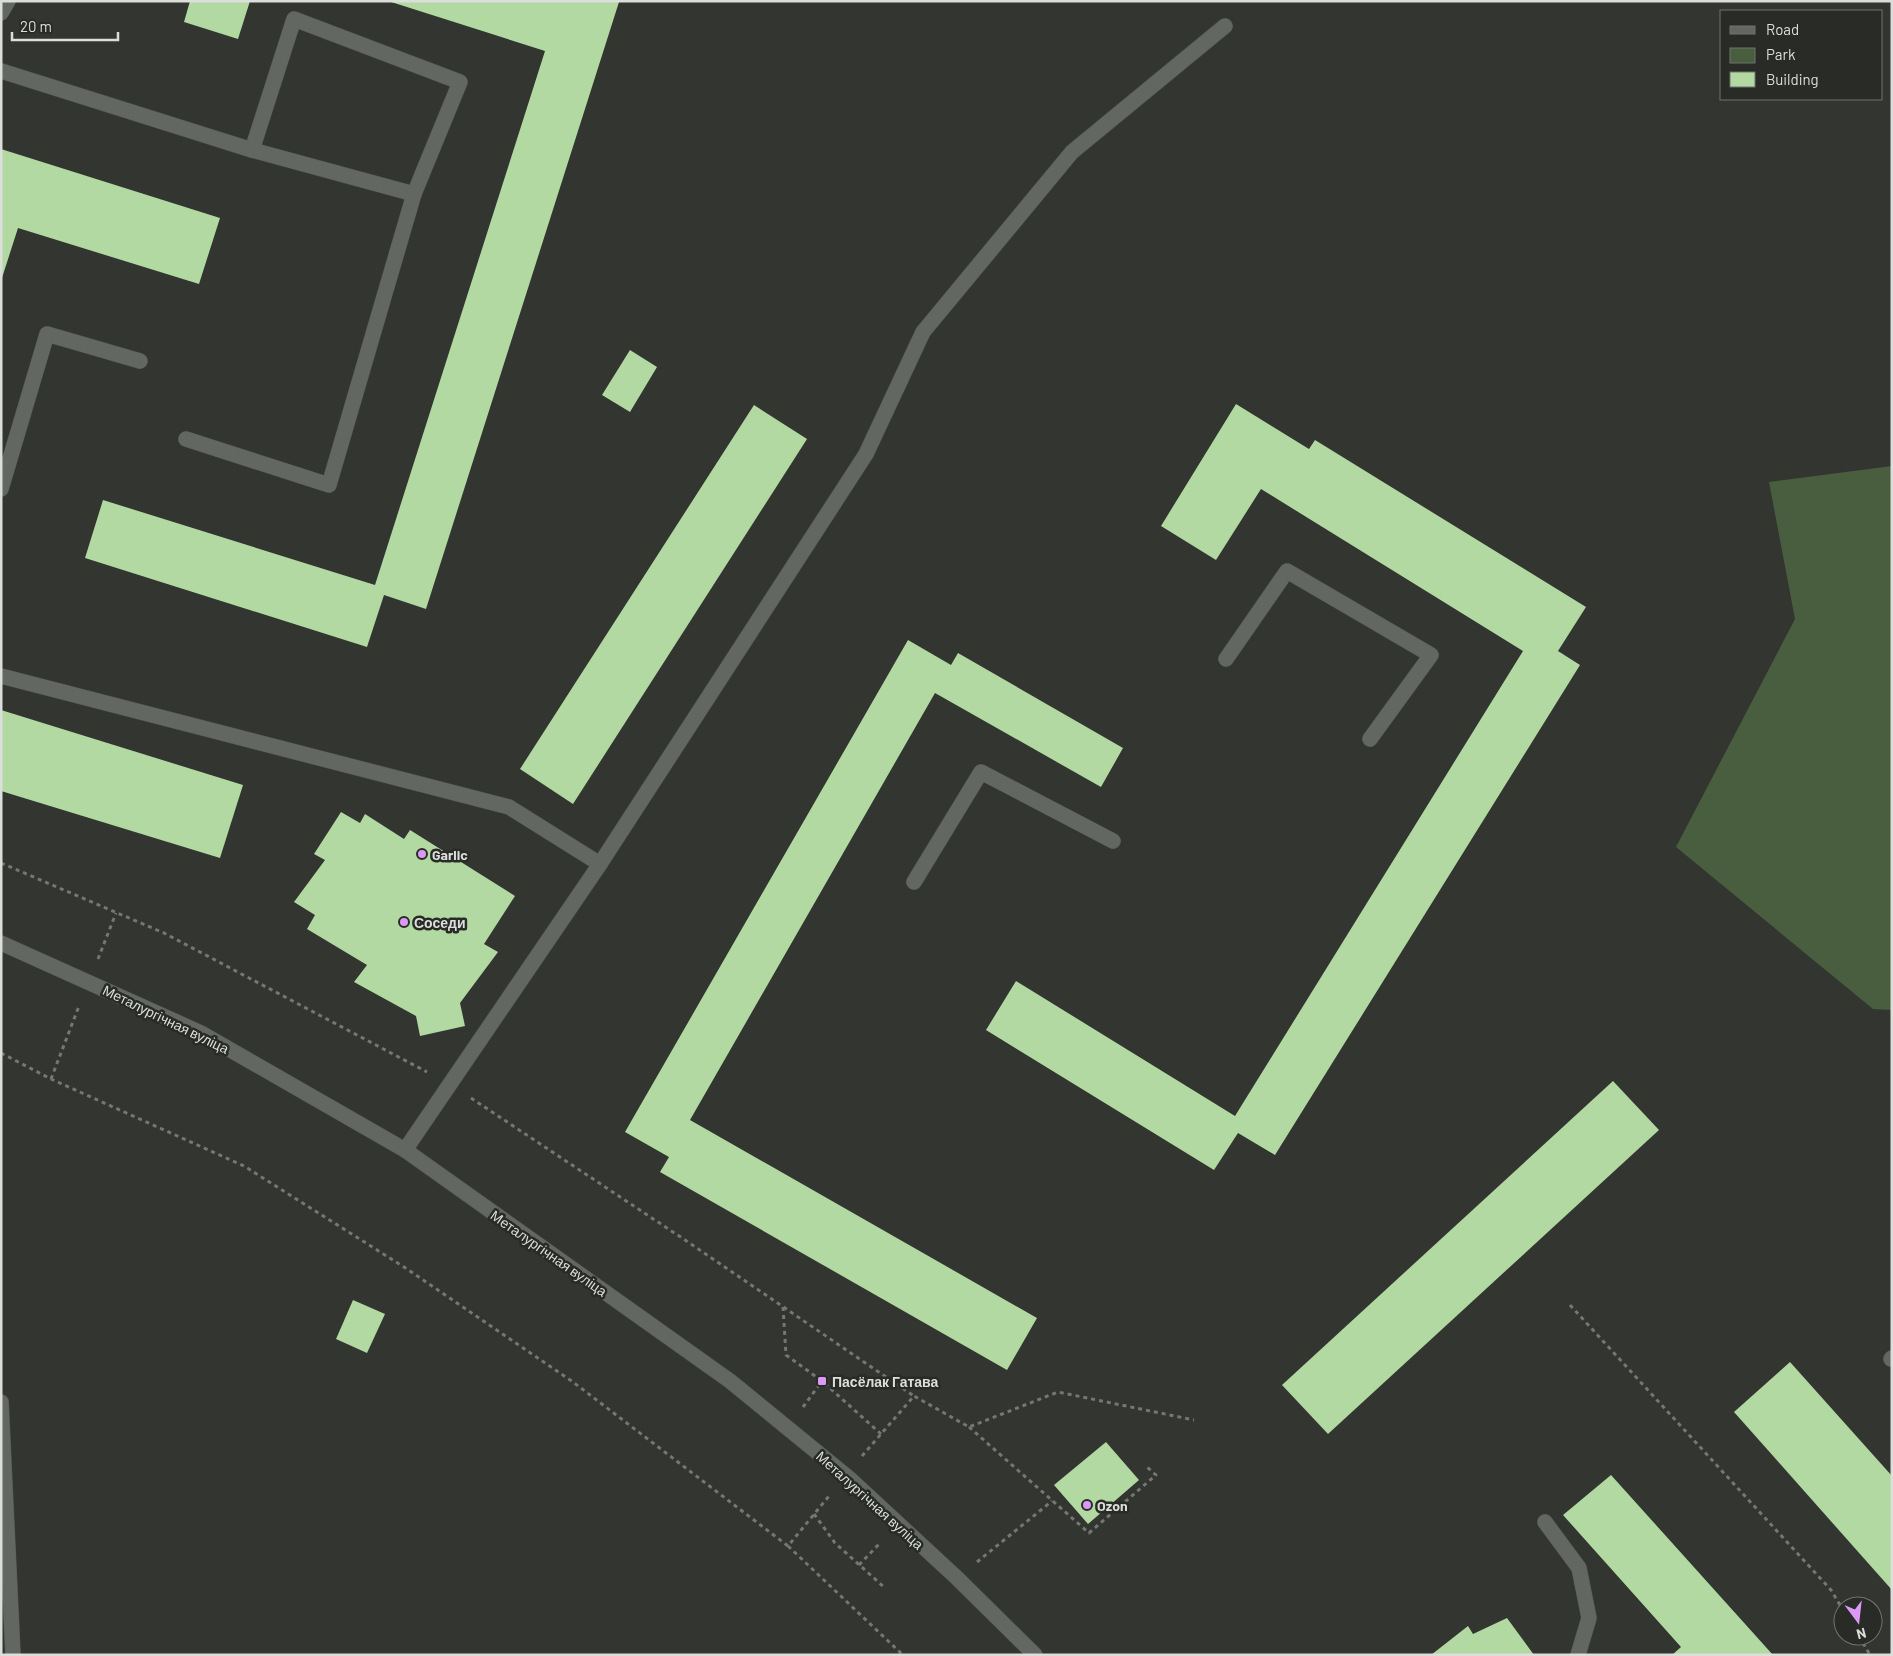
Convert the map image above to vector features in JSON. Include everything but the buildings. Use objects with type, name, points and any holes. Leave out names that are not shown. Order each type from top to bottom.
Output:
[{"type":"street","points":[[1,13],[8,1]]},
{"type":"street","points":[[186,439],[330,485],[414,194],[460,82],[294,19],[252,150]]},
{"type":"street","points":[[405,1150],[600,864],[866,454],[923,332],[1072,152],[1225,26]]},
{"type":"street","points":[[1,70],[252,150],[414,194]]},
{"type":"street","points":[[1,488],[4,467],[47,334],[140,361]]},
{"type":"street","points":[[1226,658],[1286,571],[1431,655],[1370,739]]},
{"type":"street","points":[[1,676],[509,807],[600,864]]},
{"type":"street","points":[[914,882],[981,772],[1113,840]]},
{"type":"street","name":"Металургічная вуліца","points":[[1,943],[201,1033],[405,1150],[730,1381],[845,1475],[957,1578],[1035,1655]]},
{"type":"street","points":[[1,1402],[14,1655]]},
{"type":"street","points":[[1545,1522],[1579,1568],[1589,1618],[1578,1655]]},
{"type":"path","points":[[1,863],[164,933],[450,1084],[914,1396],[969,1428],[1089,1533],[1156,1475],[1147,1467]]},
{"type":"path","points":[[1,1053],[51,1079],[244,1166],[404,1266],[574,1382],[788,1546],[903,1655]]},
{"type":"path","points":[[1570,1305],[1835,1596]]},
{"type":"path","points":[[783,1307],[786,1355],[822,1382],[881,1434]]},
{"type":"path","points":[[788,1428],[822,1382]]},
{"type":"path","points":[[969,1428],[1058,1392],[1194,1420]]},
{"type":"path","points":[[788,1546],[845,1475],[914,1396]]},
{"type":"path","points":[[957,1578],[1052,1501]]},
{"type":"path","points":[[814,1514],[835,1543],[885,1588]]},
{"type":"path","points":[[859,1565],[898,1524]]},
{"type":"green space","points":[[1892,466],[1892,1010],[1873,1009],[1676,847],[1795,619],[1769,482]]},
{"type":"place","name":"Garlic","points":[[422,854]]},
{"type":"place","name":"Соседи","points":[[404,922]]},
{"type":"place","name":"Пасёлак Гатава","points":[[822,1381]]},
{"type":"place","name":"Ozon","points":[[1087,1505]]}]
